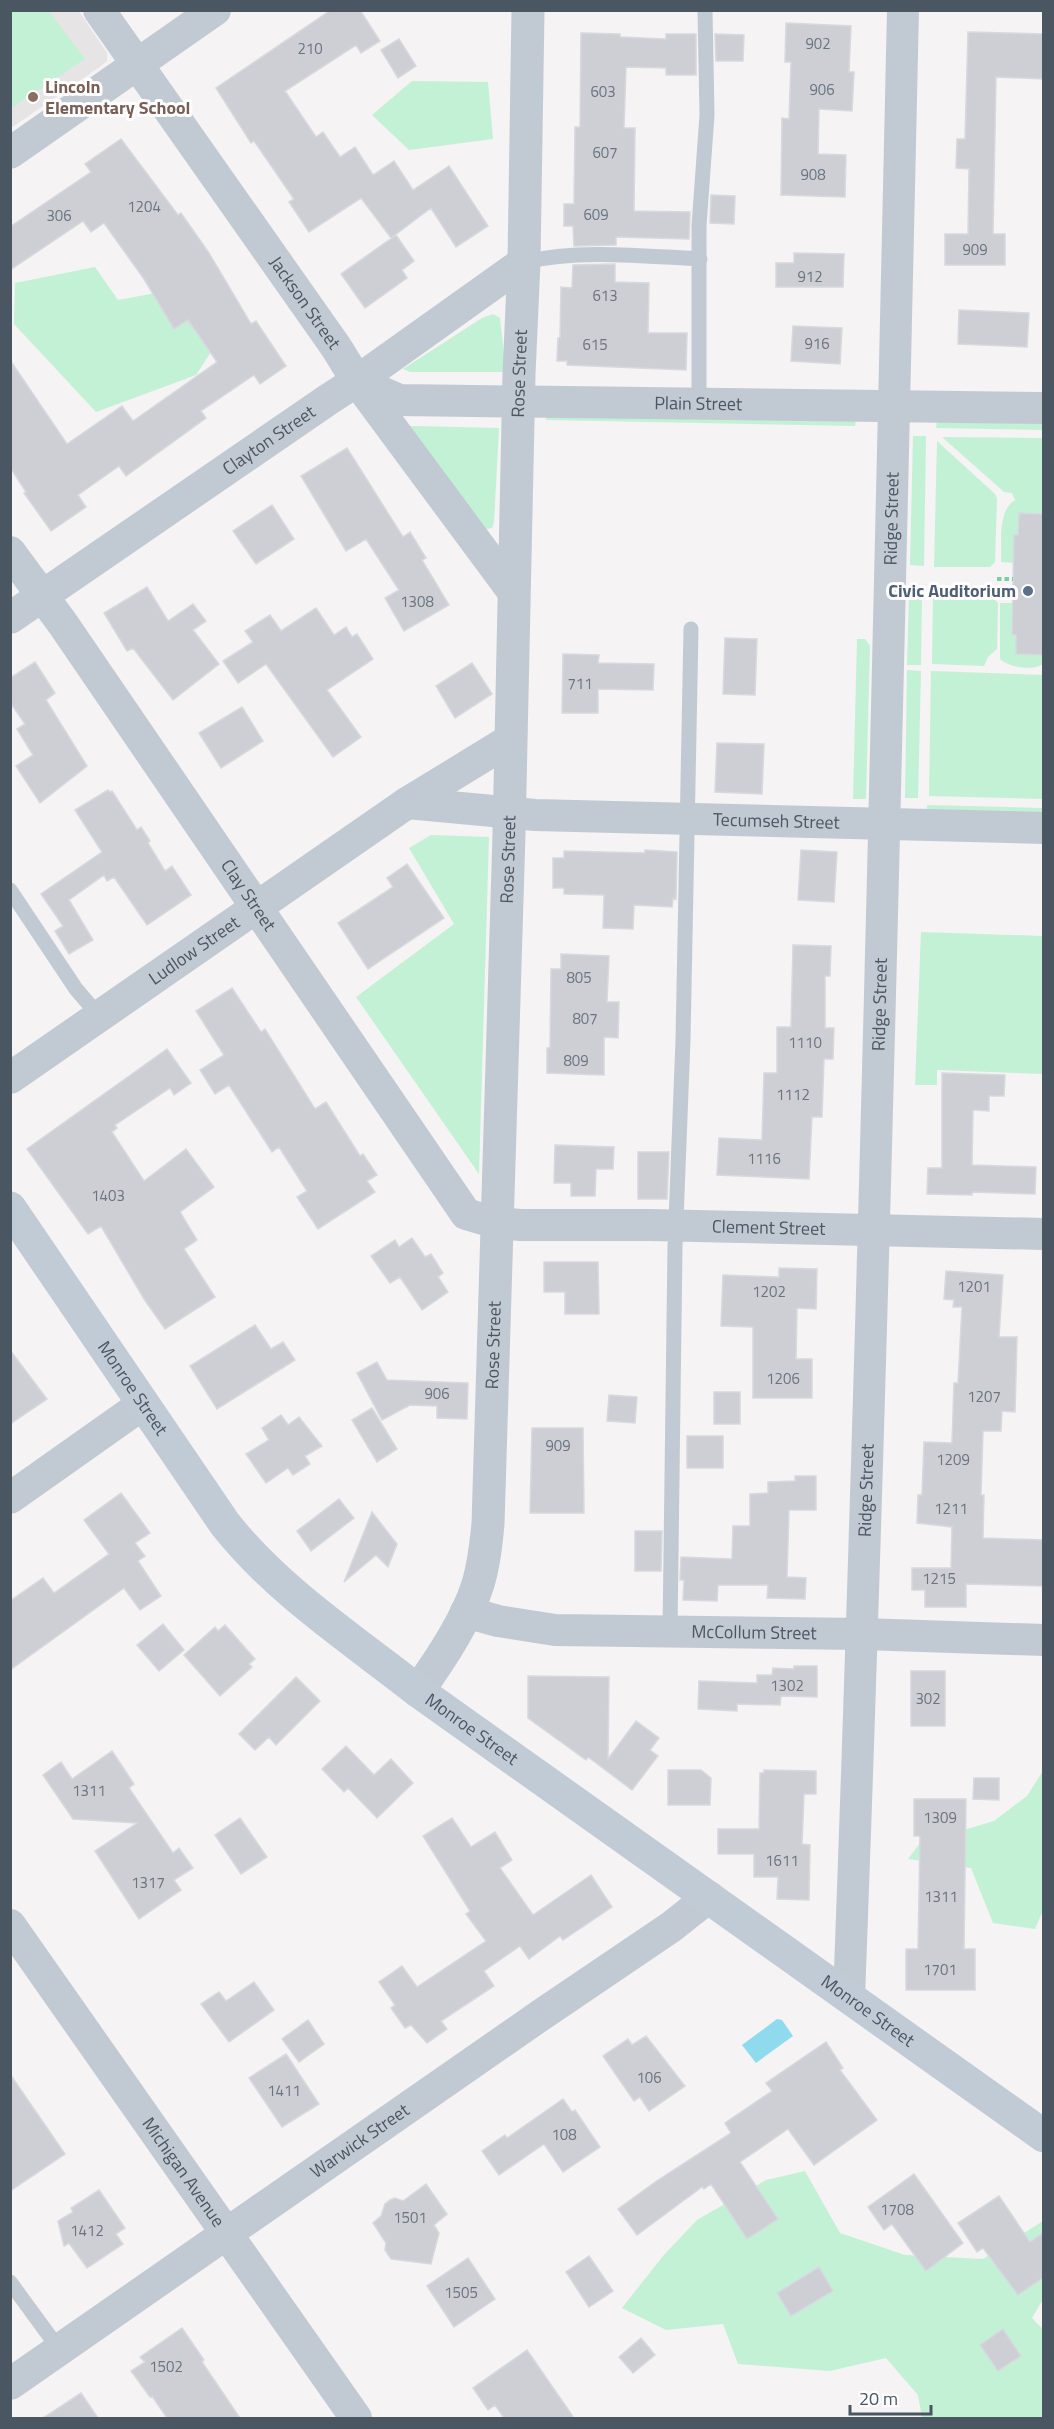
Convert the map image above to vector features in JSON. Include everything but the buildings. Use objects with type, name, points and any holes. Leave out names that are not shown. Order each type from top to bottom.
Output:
[{"type":"main road","name":"Monroe Street","points":[[10,1208],[225,1524],[258,1563],[335,1628],[418,1691],[1044,2136]]},
{"type":"street","name":"Jackson Street","points":[[99,10],[336,347],[357,381],[514,593]]},
{"type":"street","points":[[10,153],[215,10]]},
{"type":"street","name":"Rose Street","points":[[418,1691],[437,1665],[466,1612],[477,1586],[485,1555],[488,1524],[509,813],[518,400],[524,262],[528,10]]},
{"type":"street","name":"Ridge Street","points":[[849,1997],[863,1634],[903,10]]},
{"type":"street","name":"Clayton Street","points":[[10,618],[357,381],[524,262]]},
{"type":"street","name":"Plain Street","points":[[357,381],[399,400],[1044,408]]},
{"type":"street","name":"Clay Street","points":[[10,552],[466,1214],[496,1223]]},
{"type":"street","name":"Ludlow Street","points":[[10,1078],[407,803],[510,740]]},
{"type":"street","points":[[407,803],[509,813]]},
{"type":"street","name":"Tecumseh Street","points":[[509,813],[686,820],[884,822],[1044,828]]},
{"type":"street","name":"Clement Street","points":[[496,1223],[1044,1234]]},
{"type":"street","points":[[10,1498],[144,1404]]},
{"type":"street","name":"McCollum Street","points":[[466,1612],[498,1621],[555,1630],[863,1634],[1044,1640]]},
{"type":"street","name":"Warwick Street","points":[[10,2384],[671,1927],[709,1897]]},
{"type":"street","name":"Michigan Avenue","points":[[12,1929],[356,2418]]},
{"type":"lane","points":[[699,402],[699,226],[707,115],[705,10]]},
{"type":"lane","points":[[524,262],[547,256],[700,259]]},
{"type":"lane","points":[[670,1631],[676,1226],[683,1040],[691,629]]},
{"type":"lane","points":[[10,890],[76,989],[100,1017]]},
{"type":"lane","points":[[10,2282],[59,2349]]},
{"type":"path","points":[[998,579],[1013,579]]},
{"type":"shaded area","name":"Lincoln Elementary School","points":[[11,11],[79,11],[107,53],[107,61],[11,128]]},
{"type":"green space","points":[[11,10],[49,11],[85,59],[11,108]]},
{"type":"green space","points":[[412,81],[488,82],[493,139],[409,150],[372,115]]},
{"type":"green space","points":[[95,267],[118,300],[177,289],[239,309],[196,375],[96,412],[14,324],[15,283]]},
{"type":"green space","points":[[493,314],[500,318],[506,372],[410,372],[403,369],[482,318]]},
{"type":"green space","points":[[547,414],[856,420],[855,426],[546,420]]},
{"type":"green space","points":[[937,421],[1044,424],[1043,430],[936,428]]},
{"type":"green space","points":[[407,427],[499,428],[492,528],[482,530]]},
{"type":"green space","points":[[913,436],[926,436],[924,566],[910,565]]},
{"type":"green space","points":[[942,437],[1043,438],[1043,514],[1019,514],[1018,535],[1014,535],[1014,563],[1001,562],[1003,519],[1009,505],[1015,500],[1012,493],[1004,492]]},
{"type":"green space","points":[[937,441],[997,498],[995,562],[990,567],[934,567]]},
{"type":"green space","points":[[909,596],[922,596],[921,665],[907,665]]},
{"type":"green space","points":[[933,596],[993,597],[998,603],[997,649],[988,657],[984,666],[932,664]]},
{"type":"green space","points":[[1000,603],[1012,603],[1012,635],[1016,635],[1016,654],[1043,655],[1043,664],[1021,668],[1009,665],[1000,659]]},
{"type":"green space","points":[[857,639],[865,639],[870,646],[866,799],[853,799]]},
{"type":"green space","points":[[907,670],[921,671],[918,798],[905,798]]},
{"type":"green space","points":[[931,671],[1043,675],[1043,799],[929,796]]},
{"type":"green space","points":[[927,805],[1043,808],[1043,813],[927,810]]},
{"type":"green space","points":[[431,835],[489,837],[479,1174],[356,997],[454,924],[409,848]]},
{"type":"green space","points":[[921,932],[1043,936],[1043,1074],[937,1070],[937,1085],[915,1085]]},
{"type":"green space","points":[[1043,1771],[1043,1910],[1035,1929],[993,1923],[971,1868],[908,1859],[920,1843],[994,1821],[1027,1796]]},
{"type":"green space","points":[[805,2171],[840,2233],[905,2255],[983,2259],[1043,2221],[1043,2299],[1032,2318],[1043,2329],[1043,2418],[922,2418],[918,2395],[886,2358],[830,2371],[738,2364],[723,2324],[666,2330],[622,2308],[663,2256],[697,2220],[766,2180]]},
{"type":"water","points":[[777,2019],[782,2020],[793,2036],[756,2063],[742,2045]]},
{"type":"place","name":"Lincoln Elementary School","points":[[33,97]]},
{"type":"place","name":"Civic Auditorium","points":[[1028,591]]}]
